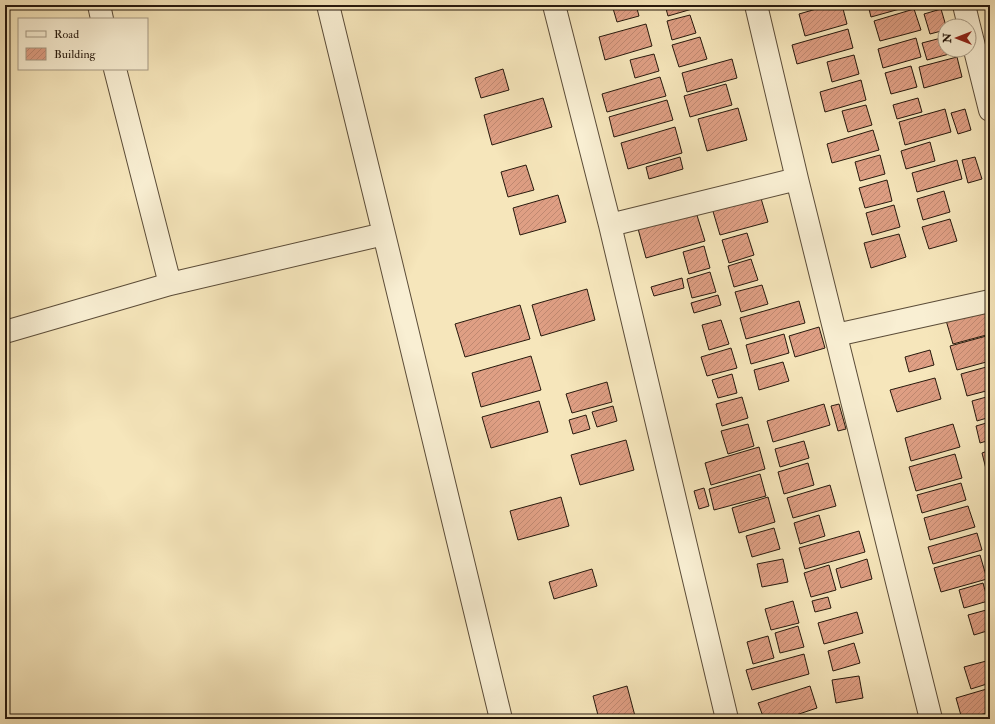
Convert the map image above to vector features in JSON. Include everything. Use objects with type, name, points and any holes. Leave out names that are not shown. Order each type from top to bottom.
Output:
[{"type":"street","points":[[99,5],[102,18]]},
{"type":"street","points":[[328,5],[501,719]]},
{"type":"street","points":[[554,5],[610,225],[727,719]]},
{"type":"street","points":[[756,5],[797,179],[931,719]]},
{"type":"street","points":[[964,5],[967,18]]},
{"type":"street","points":[[977,58],[990,110]]},
{"type":"street","points":[[115,70],[170,284]]},
{"type":"street","points":[[610,225],[797,179]]},
{"type":"street","points":[[5,332],[170,284],[384,234]]},
{"type":"street","points":[[836,335],[990,301]]},
{"type":"building","points":[[612,5],[636,5],[639,16],[617,22]]},
{"type":"building","points":[[665,5],[706,5],[668,16]]},
{"type":"building","points":[[830,5],[842,5],[847,24],[805,36],[799,14]]},
{"type":"building","points":[[868,5],[914,5],[871,17]]},
{"type":"building","points":[[914,9],[921,30],[880,41],[874,21]]},
{"type":"building","points":[[941,9],[944,18],[937,18],[937,32],[930,34],[924,14]]},
{"type":"building","points":[[690,15],[696,33],[672,40],[667,21]]},
{"type":"building","points":[[646,24],[652,46],[605,60],[599,37]]},
{"type":"building","points":[[848,29],[853,48],[797,64],[792,45]]},
{"type":"building","points":[[700,37],[707,59],[679,67],[672,45]]},
{"type":"building","points":[[916,38],[921,57],[883,68],[878,49]]},
{"type":"building","points":[[937,39],[937,57],[927,60],[922,43]]},
{"type":"building","points":[[654,54],[659,71],[635,78],[630,60]]},
{"type":"building","points":[[854,55],[859,74],[832,82],[827,62]]},
{"type":"building","points":[[957,58],[962,77],[924,88],[919,67]]},
{"type":"building","points":[[732,59],[737,78],[687,92],[682,73]]},
{"type":"building","points":[[911,66],[917,87],[891,94],[885,73]]},
{"type":"building","points":[[503,69],[509,90],[481,98],[475,78]]},
{"type":"building","points":[[660,77],[666,96],[607,112],[602,94]]},
{"type":"building","points":[[861,80],[866,100],[825,112],[820,92]]},
{"type":"building","points":[[726,84],[732,105],[690,117],[684,96]]},
{"type":"building","points":[[543,98],[552,127],[492,145],[484,115]]},
{"type":"building","points":[[918,98],[922,112],[897,119],[893,105]]},
{"type":"building","points":[[667,100],[673,120],[614,137],[609,117]]},
{"type":"building","points":[[866,105],[872,125],[848,132],[842,111]]},
{"type":"building","points":[[738,108],[747,140],[707,151],[698,119]]},
{"type":"building","points":[[945,109],[951,132],[905,145],[899,122]]},
{"type":"building","points":[[965,109],[971,130],[958,134],[951,113]]},
{"type":"building","points":[[675,127],[682,153],[628,169],[621,143]]},
{"type":"building","points":[[873,130],[879,150],[832,163],[827,144]]},
{"type":"building","points":[[930,142],[935,161],[906,169],[901,151]]},
{"type":"building","points":[[880,155],[885,174],[860,181],[855,162]]},
{"type":"building","points":[[680,157],[683,169],[649,179],[646,167]]},
{"type":"building","points":[[975,157],[982,179],[968,183],[962,160]]},
{"type":"building","points":[[957,160],[962,179],[917,192],[912,173]]},
{"type":"building","points":[[526,165],[534,190],[508,197],[501,172]]},
{"type":"building","points":[[887,180],[892,201],[865,208],[859,188]]},
{"type":"building","points":[[944,191],[950,212],[923,220],[917,199]]},
{"type":"building","points":[[558,195],[566,222],[520,235],[513,208]]},
{"type":"building","points":[[760,195],[768,222],[720,235],[712,208]]},
{"type":"building","points":[[894,205],[900,227],[872,235],[866,213]]},
{"type":"building","points":[[695,209],[705,241],[646,258],[637,225]]},
{"type":"building","points":[[950,219],[957,241],[929,249],[922,227]]},
{"type":"building","points":[[747,233],[754,255],[729,263],[722,240]]},
{"type":"building","points":[[899,234],[906,257],[871,268],[864,243]]},
{"type":"building","points":[[704,246],[710,268],[689,274],[683,252]]},
{"type":"building","points":[[751,259],[758,280],[734,287],[728,266]]},
{"type":"building","points":[[710,272],[716,292],[692,298],[687,279]]},
{"type":"building","points":[[682,278],[684,288],[654,296],[651,287]]},
{"type":"building","points":[[762,285],[768,304],[741,312],[735,292]]},
{"type":"building","points":[[587,289],[595,320],[541,336],[532,305]]},
{"type":"building","points":[[718,295],[721,305],[694,313],[691,303]]},
{"type":"building","points":[[799,301],[805,323],[746,339],[740,318]]},
{"type":"building","points":[[520,305],[530,339],[465,357],[455,324]]},
{"type":"building","points":[[985,306],[990,325],[990,334],[953,344],[945,317]]},
{"type":"building","points":[[721,320],[729,344],[709,350],[702,325]]},
{"type":"building","points":[[819,327],[825,348],[795,357],[789,336]]},
{"type":"building","points":[[784,334],[789,353],[751,364],[746,345]]},
{"type":"building","points":[[990,335],[990,361],[957,370],[950,346]]},
{"type":"building","points":[[731,348],[737,368],[707,376],[701,357]]},
{"type":"building","points":[[930,350],[934,365],[909,372],[905,357]]},
{"type":"building","points":[[531,356],[541,390],[481,407],[472,373]]},
{"type":"building","points":[[783,362],[789,381],[759,390],[754,370]]},
{"type":"building","points":[[990,366],[990,390],[967,396],[961,374]]},
{"type":"building","points":[[732,374],[737,393],[718,398],[712,380]]},
{"type":"building","points":[[935,378],[941,399],[897,412],[890,390]]},
{"type":"building","points":[[607,382],[612,402],[572,413],[566,394]]},
{"type":"building","points":[[990,396],[990,417],[977,421],[972,401]]},
{"type":"building","points":[[742,397],[748,418],[722,426],[716,404]]},
{"type":"building","points":[[539,401],[548,432],[491,448],[482,417]]},
{"type":"building","points":[[824,404],[830,425],[773,442],[767,421]]},
{"type":"building","points":[[839,404],[846,429],[838,431],[831,406]]},
{"type":"building","points":[[613,406],[617,421],[597,427],[592,412]]},
{"type":"building","points":[[586,415],[590,429],[573,434],[569,420]]},
{"type":"building","points":[[990,422],[990,440],[980,443],[976,426]]},
{"type":"building","points":[[748,424],[754,446],[728,454],[721,431]]},
{"type":"building","points":[[953,424],[960,447],[911,461],[905,438]]},
{"type":"building","points":[[626,440],[634,470],[580,485],[571,455]]},
{"type":"building","points":[[804,441],[809,458],[780,467],[775,449]]},
{"type":"building","points":[[759,447],[765,469],[711,485],[705,463]]},
{"type":"building","points":[[990,450],[990,468],[986,469],[982,453]]},
{"type":"building","points":[[955,454],[962,478],[916,491],[909,467]]},
{"type":"building","points":[[808,463],[814,485],[784,494],[778,472]]},
{"type":"building","points":[[760,474],[766,496],[714,510],[709,489]]},
{"type":"building","points":[[990,475],[990,490],[986,476]]},
{"type":"building","points":[[961,483],[966,500],[922,513],[917,495]]},
{"type":"building","points":[[830,485],[836,506],[793,518],[787,498]]},
{"type":"building","points":[[704,488],[709,506],[699,509],[694,491]]},
{"type":"building","points":[[561,497],[569,526],[518,540],[510,511]]},
{"type":"building","points":[[768,497],[775,522],[739,533],[732,508]]},
{"type":"building","points":[[968,506],[975,527],[930,540],[924,518]]},
{"type":"building","points":[[819,515],[825,536],[800,544],[794,523]]},
{"type":"building","points":[[774,528],[780,549],[752,557],[746,536]]},
{"type":"building","points":[[859,531],[865,552],[805,569],[799,548]]},
{"type":"building","points":[[977,533],[982,550],[933,564],[928,547]]},
{"type":"building","points":[[980,555],[987,579],[941,592],[934,568]]},
{"type":"building","points":[[783,559],[788,582],[762,587],[757,564]]},
{"type":"building","points":[[867,559],[872,579],[841,588],[836,569]]},
{"type":"building","points":[[829,565],[836,590],[811,597],[804,573]]},
{"type":"building","points":[[592,569],[597,586],[554,599],[549,582]]},
{"type":"building","points":[[983,583],[988,601],[964,608],[959,590]]},
{"type":"building","points":[[828,597],[831,608],[815,612],[812,601]]},
{"type":"building","points":[[793,601],[799,623],[771,630],[765,609]]},
{"type":"building","points":[[990,609],[990,630],[974,635],[968,615]]},
{"type":"building","points":[[857,612],[863,633],[824,644],[818,623]]},
{"type":"building","points":[[798,626],[804,647],[780,653],[775,633]]},
{"type":"building","points":[[768,636],[774,658],[753,664],[747,642]]},
{"type":"building","points":[[854,643],[860,663],[833,671],[828,651]]},
{"type":"building","points":[[804,654],[809,674],[752,690],[746,670]]},
{"type":"building","points":[[990,660],[990,683],[971,689],[964,667]]},
{"type":"building","points":[[859,676],[863,698],[836,703],[832,680]]},
{"type":"building","points":[[627,686],[635,716],[626,719],[599,719],[593,696]]},
{"type":"building","points":[[810,686],[817,708],[784,719],[764,719],[758,703]]},
{"type":"building","points":[[990,688],[990,712],[962,719],[956,698]]}]
